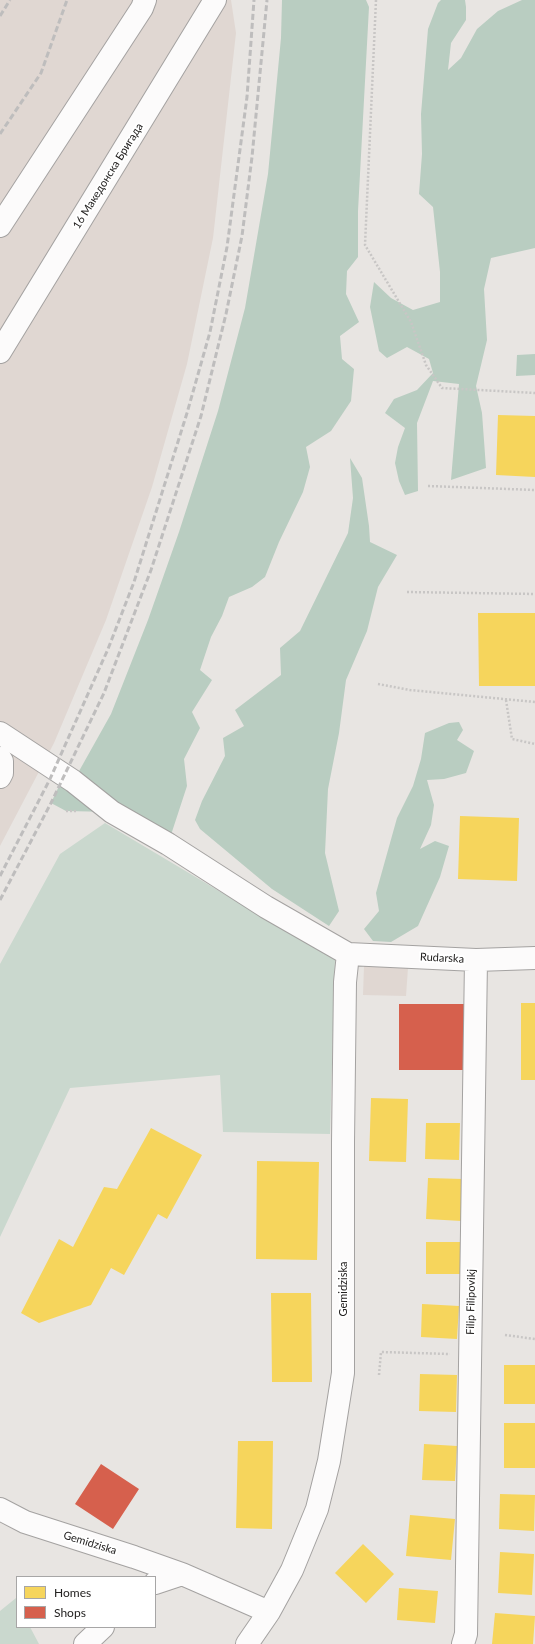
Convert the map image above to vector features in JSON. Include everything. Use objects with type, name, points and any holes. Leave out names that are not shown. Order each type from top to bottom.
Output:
[{"type":"street","points":[[0,226],[142,8],[145,0]]},
{"type":"street","name":"16 Македонска Бригада","points":[[0,352],[215,0]]},
{"type":"street","points":[[0,733],[73,781],[112,812],[168,844],[266,908],[348,954]]},
{"type":"street","points":[[0,758],[2,760],[2,773],[0,777]]},
{"type":"street","name":"Rudarska","points":[[348,954],[476,960],[535,958]]},
{"type":"street","name":"Gemidziska","points":[[247,1644],[269,1612],[292,1570],[317,1509],[329,1462],[343,1373],[343,1142],[345,982],[348,954]]},
{"type":"street","name":"Filip Filipovikj","points":[[462,1644],[466,1634],[476,960]]},
{"type":"street","name":"Gemidziska","points":[[0,1509],[25,1522],[182,1574],[269,1612]]},
{"type":"street","points":[[156,1583],[182,1574]]},
{"type":"street","points":[[85,1644],[103,1628]]},
{"type":"path","points":[[376,0],[365,245],[411,322],[426,365],[442,388],[535,393]]},
{"type":"path","points":[[428,486],[535,490]]},
{"type":"path","points":[[407,592],[535,594]]},
{"type":"path","points":[[378,684],[410,690],[535,702]]},
{"type":"path","points":[[506,700],[512,739],[535,744]]},
{"type":"path","points":[[505,1335],[535,1339]]},
{"type":"path","points":[[379,1375],[381,1352],[470,1355]]},
{"type":"shaded area","points":[[0,0],[231,0],[236,33],[213,238],[187,364],[152,487],[106,620],[54,743],[0,846]]},
{"type":"shaded area","points":[[105,823],[335,960],[330,1134],[223,1132],[220,1075],[70,1088],[0,1237],[0,964],[60,854]]},
{"type":"shaded area","points":[[364,966],[408,968],[406,996],[363,995]]},
{"type":"shaded area","points":[[16,1598],[16,1628],[31,1628],[39,1644],[0,1644],[0,1611]]},
{"type":"green space","points":[[282,0],[366,0],[369,7],[358,211],[358,257],[347,271],[346,294],[359,322],[340,336],[342,359],[354,369],[351,401],[331,431],[306,447],[310,467],[303,492],[279,542],[265,577],[252,587],[229,597],[222,616],[211,637],[200,670],[212,680],[192,712],[200,728],[184,759],[187,786],[168,844],[112,812],[66,811],[51,803],[60,784],[69,789],[111,714],[148,620],[179,532],[218,411],[245,308],[268,174],[281,38]]},
{"type":"green space","points":[[441,0],[465,0],[466,7],[466,20],[451,43],[448,70],[461,58],[477,29],[498,11],[522,0],[535,0],[535,248],[491,258],[484,289],[487,340],[476,386],[482,413],[486,468],[451,480],[459,384],[433,381],[417,423],[418,491],[405,495],[399,481],[395,463],[398,447],[405,428],[385,413],[394,399],[417,390],[433,373],[429,359],[407,347],[387,358],[379,351],[370,307],[374,282],[391,298],[413,310],[440,302],[440,272],[433,207],[419,194],[422,154],[421,114],[428,29],[438,3]]},
{"type":"green space","points":[[535,354],[535,375],[516,376],[517,355]]},
{"type":"green space","points":[[350,458],[362,478],[370,542],[397,555],[378,587],[367,631],[346,680],[339,733],[328,789],[325,853],[339,911],[329,926],[272,889],[200,829],[195,820],[202,801],[225,756],[223,738],[244,726],[235,710],[281,675],[280,648],[300,631],[348,533],[353,498]]},
{"type":"green space","points":[[459,722],[463,730],[457,740],[474,751],[466,773],[444,779],[427,780],[434,805],[431,825],[420,849],[435,841],[449,846],[440,877],[418,926],[391,942],[373,941],[364,929],[379,911],[376,893],[397,818],[413,786],[421,759],[425,733],[449,723]]},
{"type":"building: Homes","points":[[498,415],[535,416],[535,477],[496,475]]},
{"type":"building: Homes","points":[[478,613],[535,613],[535,686],[479,686]]},
{"type":"building: Homes","points":[[460,816],[519,818],[517,881],[458,879]]},
{"type":"building: Homes","points":[[521,1003],[535,1003],[535,1080],[521,1080]]},
{"type":"building: Homes","points":[[371,1098],[408,1099],[406,1162],[369,1161]]},
{"type":"building: Homes","points":[[426,1123],[460,1123],[459,1160],[425,1159]]},
{"type":"building: Homes","points":[[151,1128],[202,1155],[167,1219],[158,1214],[124,1275],[111,1268],[91,1305],[39,1323],[21,1313],[59,1239],[73,1247],[104,1187],[117,1189]]},
{"type":"building: Homes","points":[[257,1161],[319,1162],[317,1260],[256,1259]]},
{"type":"building: Homes","points":[[428,1178],[463,1179],[462,1221],[426,1219]]},
{"type":"building: Homes","points":[[426,1242],[460,1242],[460,1274],[426,1274]]},
{"type":"building: Homes","points":[[271,1293],[311,1293],[312,1382],[272,1382]]},
{"type":"building: Homes","points":[[422,1304],[459,1306],[457,1339],[421,1337]]},
{"type":"building: Homes","points":[[504,1365],[535,1365],[535,1404],[504,1404]]},
{"type":"building: Homes","points":[[420,1374],[457,1375],[456,1412],[419,1411]]},
{"type":"building: Homes","points":[[504,1423],[535,1423],[535,1468],[504,1468]]},
{"type":"building: Homes","points":[[238,1441],[273,1441],[272,1529],[236,1528]]},
{"type":"building: Homes","points":[[424,1444],[457,1446],[455,1481],[422,1480]]},
{"type":"building: Homes","points":[[500,1494],[535,1495],[534,1531],[499,1529]]},
{"type":"building: Homes","points":[[410,1515],[455,1519],[451,1560],[406,1556]]},
{"type":"building: Homes","points":[[363,1544],[394,1574],[366,1603],[335,1573]]},
{"type":"building: Homes","points":[[500,1552],[534,1554],[532,1595],[498,1593]]},
{"type":"building: Homes","points":[[399,1588],[438,1591],[435,1623],[397,1620]]},
{"type":"building: Homes","points":[[495,1613],[535,1616],[533,1644],[492,1644]]},
{"type":"building: Shops","points":[[399,1004],[464,1004],[464,1070],[399,1070]]},
{"type":"building: Shops","points":[[101,1464],[139,1489],[113,1529],[75,1504]]},
{"type":"railway","points":[[0,16],[10,0]]},
{"type":"railway","points":[[0,134],[41,73],[67,0]]},
{"type":"railway","points":[[0,876],[50,779],[108,649],[134,582],[187,413],[210,332],[227,247],[247,97],[254,0]]},
{"type":"railway","points":[[0,900],[51,803],[104,693],[151,570],[201,416],[226,314],[242,236],[252,157],[267,0]]}]
